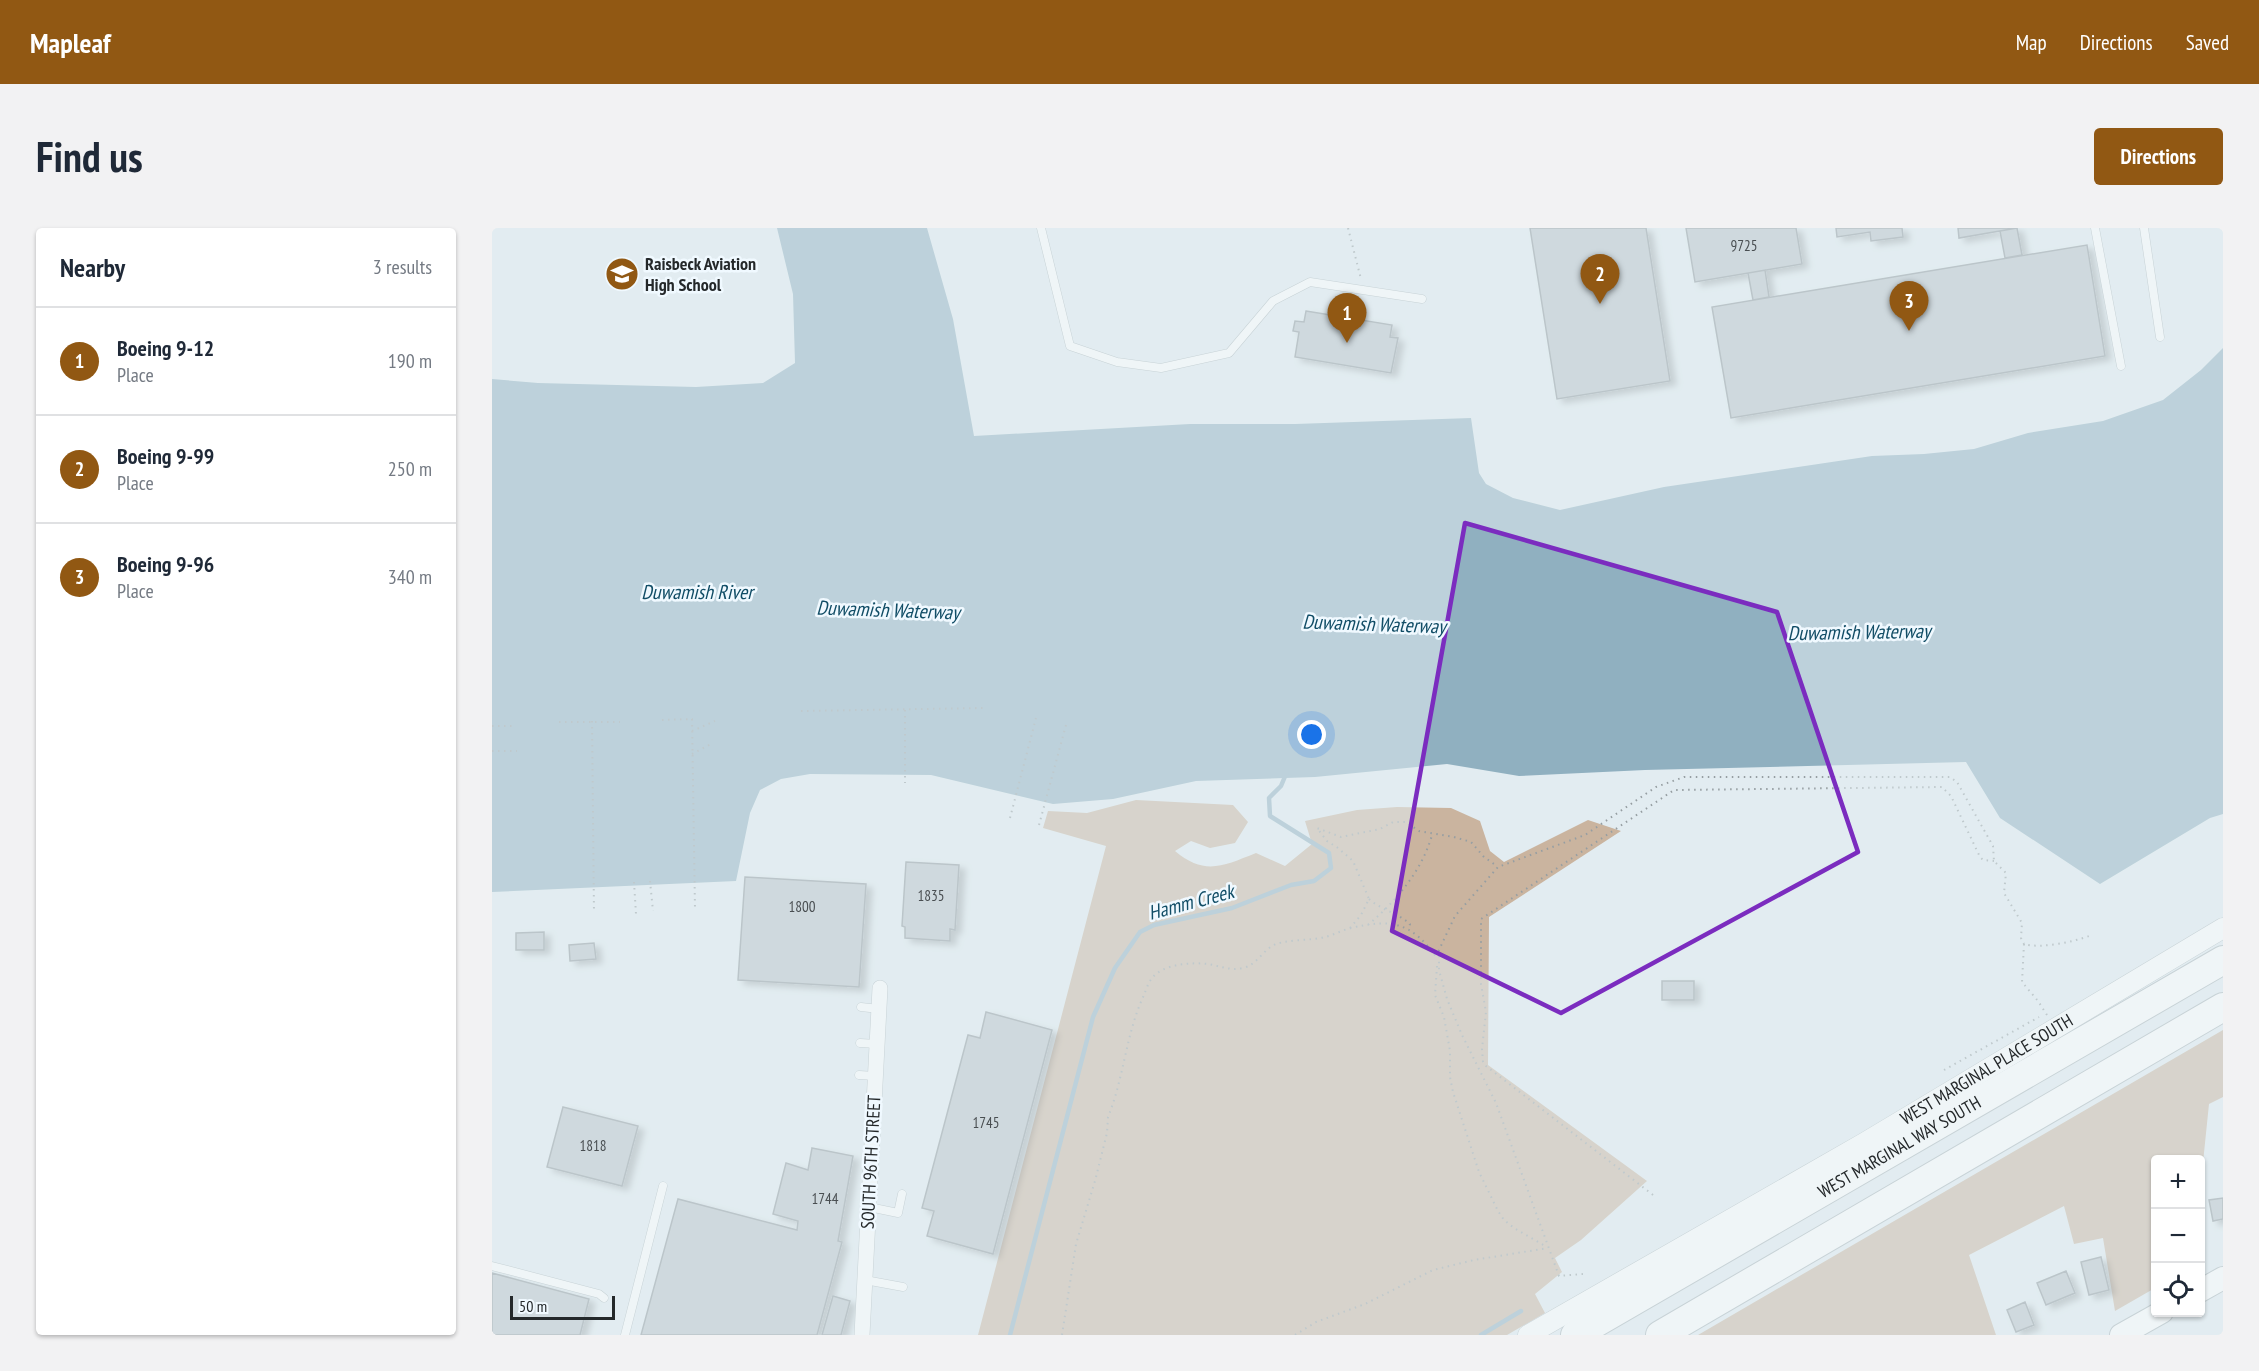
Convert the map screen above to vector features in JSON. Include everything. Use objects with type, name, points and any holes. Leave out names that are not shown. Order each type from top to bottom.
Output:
[{"type":"highway","name":"WEST MARGINAL WAY SOUTH","points":[[1575,1335],[2223,960]]},
{"type":"highway","points":[[1660,1335],[2223,1007]]},
{"type":"main road","points":[[2205,1288],[2223,1278]]},
{"type":"main road","points":[[2121,1335],[2153,1317]]},
{"type":"street","name":"WEST MARGINAL PLACE SOUTH","points":[[1528,1335],[1864,1143],[2223,927]]},
{"type":"street","name":"SOUTH 96TH STREET","points":[[862,1335],[880,988]]},
{"type":"lane","points":[[1041,228],[1070,346],[1117,362],[1161,368],[1228,353],[1273,301],[1310,282],[1422,299]]},
{"type":"lane","points":[[2095,228],[2121,366]]},
{"type":"lane","points":[[2144,228],[2160,337]]},
{"type":"lane","points":[[861,1008],[879,1009]]},
{"type":"lane","points":[[860,1043],[877,1044]]},
{"type":"lane","points":[[858,1075],[875,1076]]},
{"type":"lane","points":[[625,1335],[663,1185]]},
{"type":"lane","points":[[869,1207],[898,1213],[902,1194]]},
{"type":"lane","points":[[492,1266],[599,1294],[604,1298]]},
{"type":"lane","points":[[865,1280],[903,1287]]},
{"type":"path","points":[[1348,228],[1364,290]]},
{"type":"path","points":[[801,711],[983,708]]},
{"type":"path","points":[[905,710],[905,783]]},
{"type":"path","points":[[1010,818],[1036,718]]},
{"type":"path","points":[[662,720],[692,720],[694,909]]},
{"type":"path","points":[[592,721],[594,913]]},
{"type":"path","points":[[692,731],[715,721]]},
{"type":"path","points":[[559,722],[621,722]]},
{"type":"path","points":[[1039,825],[1066,725]]},
{"type":"path","points":[[492,726],[516,726]]},
{"type":"path","points":[[692,754],[714,743]]},
{"type":"path","points":[[492,751],[517,751]]},
{"type":"path","points":[[1548,1248],[1504,1220],[1479,1172],[1450,1077],[1450,1051],[1446,1028],[1435,995],[1438,959],[1442,943],[1451,924],[1498,867],[1585,835],[1656,787],[1684,777],[1950,777],[1957,782],[1993,846],[1994,861]]},
{"type":"path","points":[[1653,1195],[1483,1062],[1486,1012],[1481,984],[1481,919],[1674,790],[1942,788],[1951,796],[1980,856],[1983,860],[1994,861],[2006,873],[2004,893],[2022,923],[2021,938],[2024,944],[2022,982],[2048,1014],[2034,1019],[1944,1070]]},
{"type":"path","points":[[1408,928],[1410,924],[1402,917],[1369,899],[1353,861],[1327,841],[1317,828],[1341,837],[1380,829],[1393,822],[1406,822],[1419,831],[1471,842],[1484,857],[1498,867]]},
{"type":"path","points":[[1368,925],[1386,909],[1415,873],[1426,855],[1433,834]]},
{"type":"path","points":[[650,881],[653,911]]},
{"type":"path","points":[[634,882],[636,914]]},
{"type":"path","points":[[1350,928],[1361,915],[1369,899]]},
{"type":"path","points":[[1062,1335],[1076,1244],[1107,1133],[1108,1117],[1136,1016],[1152,978],[1165,969],[1180,966],[1203,964],[1222,969],[1245,968],[1252,965],[1273,945],[1325,937],[1350,928],[1368,925],[1391,923],[1408,928],[1428,945],[1438,959],[1440,980],[1447,999],[1496,1103],[1559,1276],[1582,1274]]},
{"type":"path","points":[[2024,944],[2035,946],[2060,944],[2089,936]]},
{"type":"path","points":[[1295,1335],[1316,1322],[1365,1304],[1433,1270],[1474,1260],[1548,1248]]},
{"type":"highlighted area","points":[[1465,523],[1777,612],[1858,852],[1561,1013],[1392,931]]},
{"type":"shaded area","points":[[1136,800],[1233,805],[1248,822],[1235,843],[1210,848],[1191,841],[1175,851],[1196,864],[1205,866],[1224,865],[1256,853],[1285,866],[1312,844],[1305,821],[1357,810],[1397,807],[1451,808],[1480,821],[1490,851],[1504,862],[1588,820],[1621,831],[1489,917],[1488,1065],[1647,1181],[1581,1240],[1555,1258],[1562,1272],[1535,1294],[1545,1313],[1507,1335],[978,1335],[1106,846],[1043,828],[1048,811],[1087,813]]},
{"type":"shaded area","points":[[2223,1030],[2223,1097],[2209,1104],[2204,1155],[2151,1155],[2151,1290],[2115,1311],[2103,1238],[2074,1244],[2064,1206],[1969,1255],[1996,1335],[1698,1335]]},
{"type":"water","name":"Duwamish River","points":[[777,228],[927,228],[953,319],[974,436],[1190,424],[1295,424],[1471,418],[1479,473],[1486,484],[1513,498],[1560,510],[1664,487],[1872,456],[1974,449],[2028,433],[2103,421],[2163,400],[2201,370],[2223,348],[2223,814],[2210,818],[2100,884],[2000,818],[1966,762],[1645,770],[1519,776],[1447,764],[1315,777],[1196,781],[1113,799],[1053,804],[931,775],[810,774],[781,779],[760,790],[750,813],[736,881],[492,892],[492,379],[538,383],[696,387],[763,383],[795,363],[793,294]]},
{"type":"building","points":[[1530,228],[1646,228],[1670,381],[1557,399]]},
{"type":"building","points":[[1686,228],[1796,228],[1802,264],[1695,282]]},
{"type":"building","points":[[1836,228],[1902,228],[1903,237],[1871,241],[1870,232],[1837,237]]},
{"type":"building","points":[[1958,228],[2017,228],[1959,238]]},
{"type":"building","points":[[2017,228],[2022,255],[2005,258],[2000,231]]},
{"type":"building","points":[[2087,245],[2105,356],[1731,418],[1712,307]]},
{"type":"building","points":[[1765,270],[1769,297],[1753,300],[1748,273]]},
{"type":"building","points":[[1306,311],[1392,325],[1390,337],[1398,338],[1391,373],[1295,357],[1299,332],[1293,331],[1295,321],[1304,322]]},
{"type":"building","points":[[906,862],[959,865],[955,930],[950,929],[950,941],[905,938],[905,927],[902,926]]},
{"type":"building","points":[[745,877],[866,884],[859,987],[738,980]]},
{"type":"building","points":[[544,932],[544,950],[516,950],[516,933]]},
{"type":"building","points":[[594,943],[596,959],[570,961],[569,945]]},
{"type":"building","points":[[1662,981],[1694,981],[1694,1000],[1662,1000]]},
{"type":"building","points":[[986,1012],[1052,1030],[993,1254],[927,1236],[934,1211],[922,1208],[968,1035],[980,1038]]},
{"type":"building","points":[[563,1107],[638,1126],[622,1186],[547,1167]]},
{"type":"building","points":[[812,1148],[853,1156],[838,1241],[842,1242],[817,1335],[641,1335],[678,1199],[797,1230],[798,1221],[773,1214],[786,1163],[808,1170]]},
{"type":"building","points":[[2223,1198],[2223,1219],[2213,1221],[2209,1200]]},
{"type":"building","points":[[2101,1257],[2109,1290],[2089,1295],[2081,1262]]},
{"type":"building","points":[[2066,1271],[2075,1293],[2046,1305],[2037,1283]]},
{"type":"building","points":[[492,1273],[589,1299],[580,1335],[492,1335]]},
{"type":"building","points":[[833,1296],[850,1301],[841,1335],[822,1335]]},
{"type":"building","points":[[2025,1302],[2034,1325],[2016,1332],[2007,1310]]},
{"type":"waterway","name":"Hamm Creek","points":[[1010,1335],[1093,1017],[1115,968],[1140,932],[1154,925],[1232,908],[1291,885],[1314,881],[1331,868],[1329,853],[1270,816],[1269,798],[1281,786],[1286,774]]},
{"type":"waterway","name":"Hamm Creek","points":[[1481,1335],[1521,1311]]},
{"type":"place","name":"Raisbeck Aviation High School","points":[[622,274]]},
{"type":"place","name":"Boeing 9-99","points":[[1600,304]]},
{"type":"place","name":"Boeing 9-96","points":[[1909,331]]},
{"type":"place","name":"Boeing 9-12","points":[[1347,343]]},
{"type":"water label","name":"Duwamish Waterway","points":[[888,610]]},
{"type":"water label","name":"Duwamish Waterway","points":[[1374,624]]},
{"type":"water label","name":"Duwamish Waterway","points":[[1859,632]]}]
